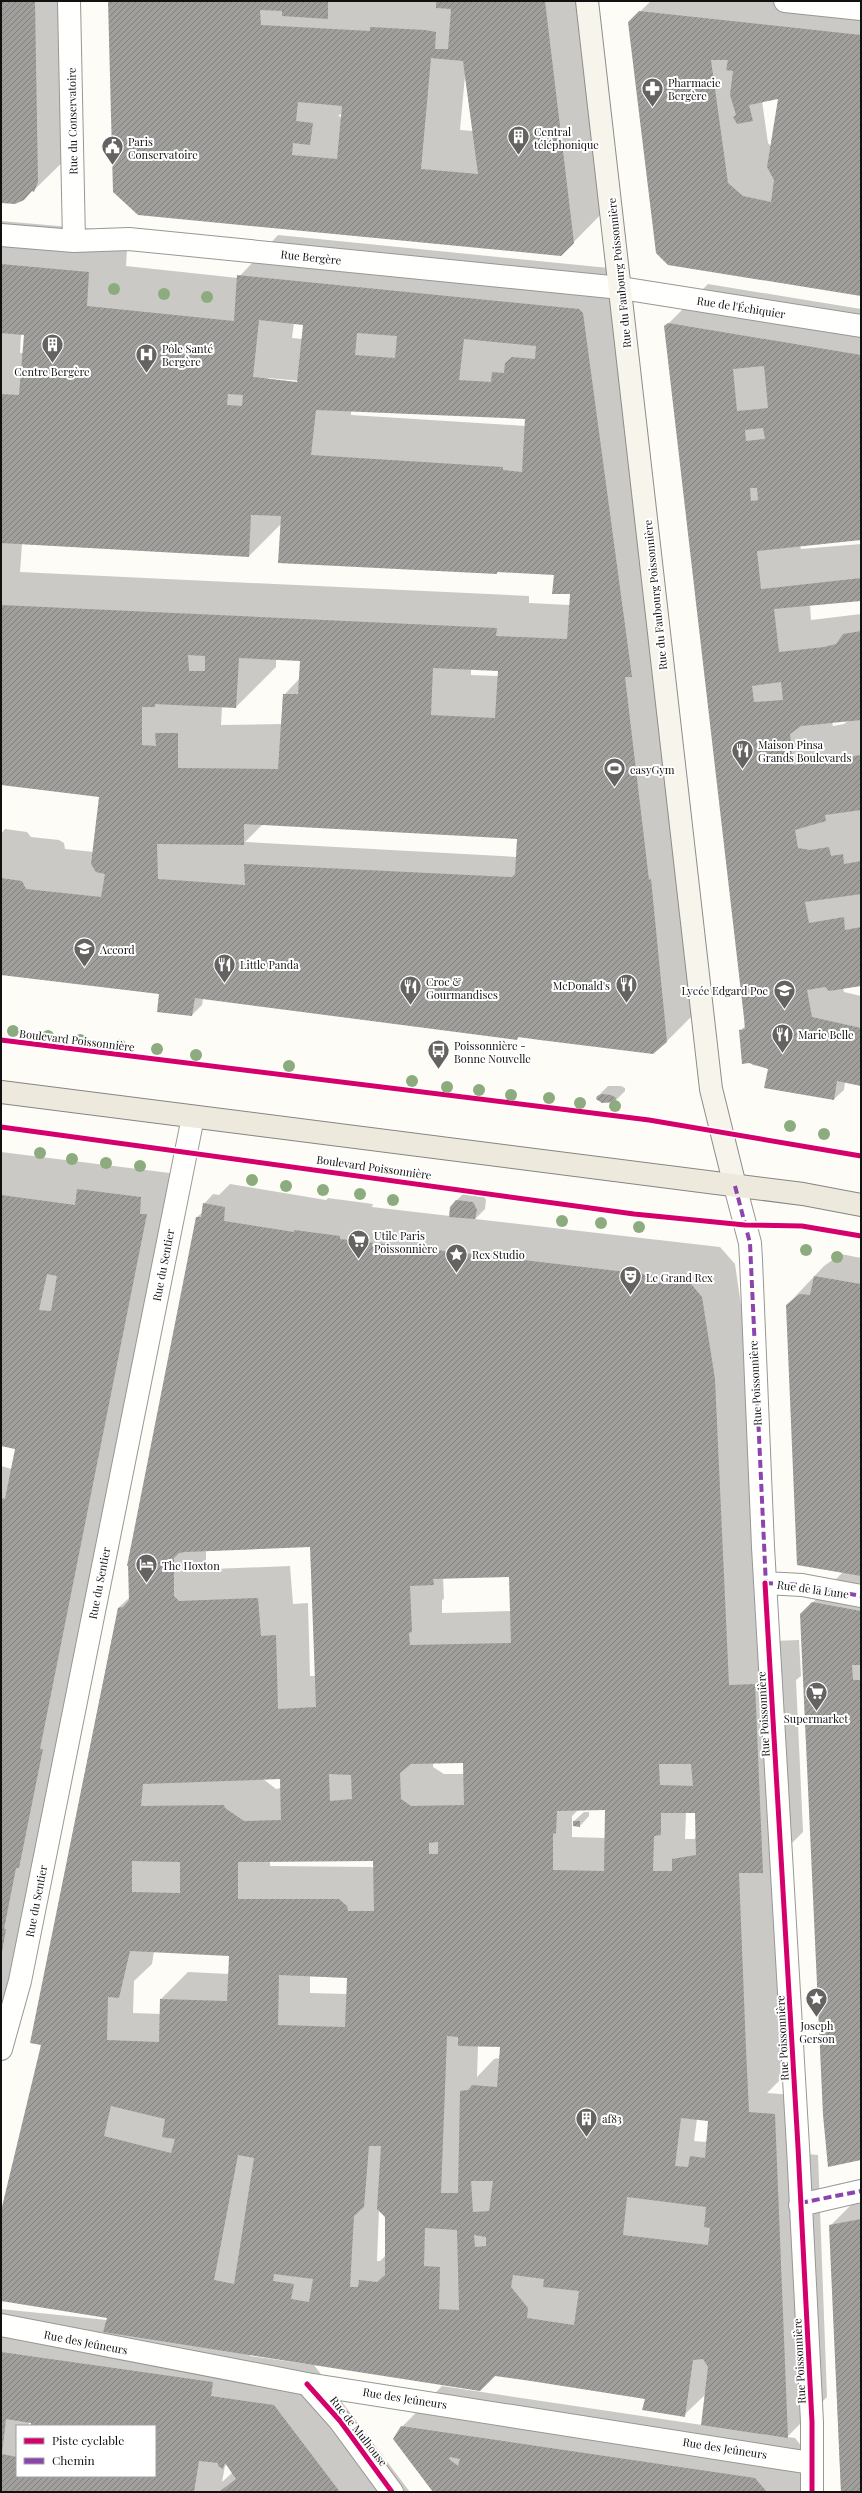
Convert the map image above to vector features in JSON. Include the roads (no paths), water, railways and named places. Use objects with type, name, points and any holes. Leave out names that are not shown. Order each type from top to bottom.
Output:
[{"type":"main road","points":[[1,1092],[532,1158],[804,1194],[861,1205]]},
{"type":"street","name":"Rue du Conservatoire","points":[[69,1],[74,241]]},
{"type":"street","name":"Rue du Faubourg Poissonnière","points":[[587,1],[621,288],[711,1089],[735,1186]]},
{"type":"street","points":[[785,1],[861,9]]},
{"type":"street","name":"Rue Bergère","points":[[1,235],[74,241],[129,239],[621,288]]},
{"type":"street","name":"Rue de l'Échiquier","points":[[621,288],[861,326]]},
{"type":"street","name":"Rue du Sentier","points":[[1,2049],[20,1981],[193,1117]]},
{"type":"street","name":"Rue Poissonnière","points":[[735,1186],[750,1243],[766,1583],[812,2422],[812,2492]]},
{"type":"street","name":"Rue de la Lune","points":[[766,1583],[802,1585],[861,1596]]},
{"type":"street","points":[[800,2205],[861,2191]]},
{"type":"street","name":"Rue des Jeûneurs","points":[[1,2325],[307,2384],[811,2463]]},
{"type":"street","name":"Rue de Mulhouse","points":[[307,2384],[340,2421],[392,2492]]},
{"type":"place","name":"Pharmacie Bergère","points":[[652,108]]},
{"type":"place","name":"Central téléphonique","points":[[519,156]]},
{"type":"place","name":"Paris Conservatoire","points":[[112,166]]},
{"type":"place","name":"Centre Bergère","points":[[52,364]]},
{"type":"place","name":"Pôle Santé Bergère","points":[[147,374]]},
{"type":"place","name":"Maison Pinsa Grands Boulevards","points":[[742,770]]},
{"type":"place","name":"easyGym","points":[[615,788]]},
{"type":"place","name":"Accord","points":[[84,968]]},
{"type":"place","name":"Little Panda","points":[[224,984]]},
{"type":"place","name":"McDonald's","points":[[626,1004]]},
{"type":"place","name":"Croc & Gourmandises","points":[[410,1006]]},
{"type":"place","name":"Lycée Edgard Poe","points":[[784,1010]]},
{"type":"place","name":"Marie Belle","points":[[783,1054]]},
{"type":"place","name":"Poissonnière - Bonne Nouvelle","points":[[438,1070]]},
{"type":"place","name":"Utile Paris Poissonnière","points":[[358,1260]]},
{"type":"place","name":"Rex Studio","points":[[457,1274]]},
{"type":"place","name":"Le Grand Rex","points":[[631,1296]]},
{"type":"place","name":"The Hoxton","points":[[147,1584]]},
{"type":"place","name":"Supermarket","points":[[816,1712]]},
{"type":"place","name":"Joseph Gerson","points":[[817,2018]]},
{"type":"place","name":"af83","points":[[586,2138]]}]
